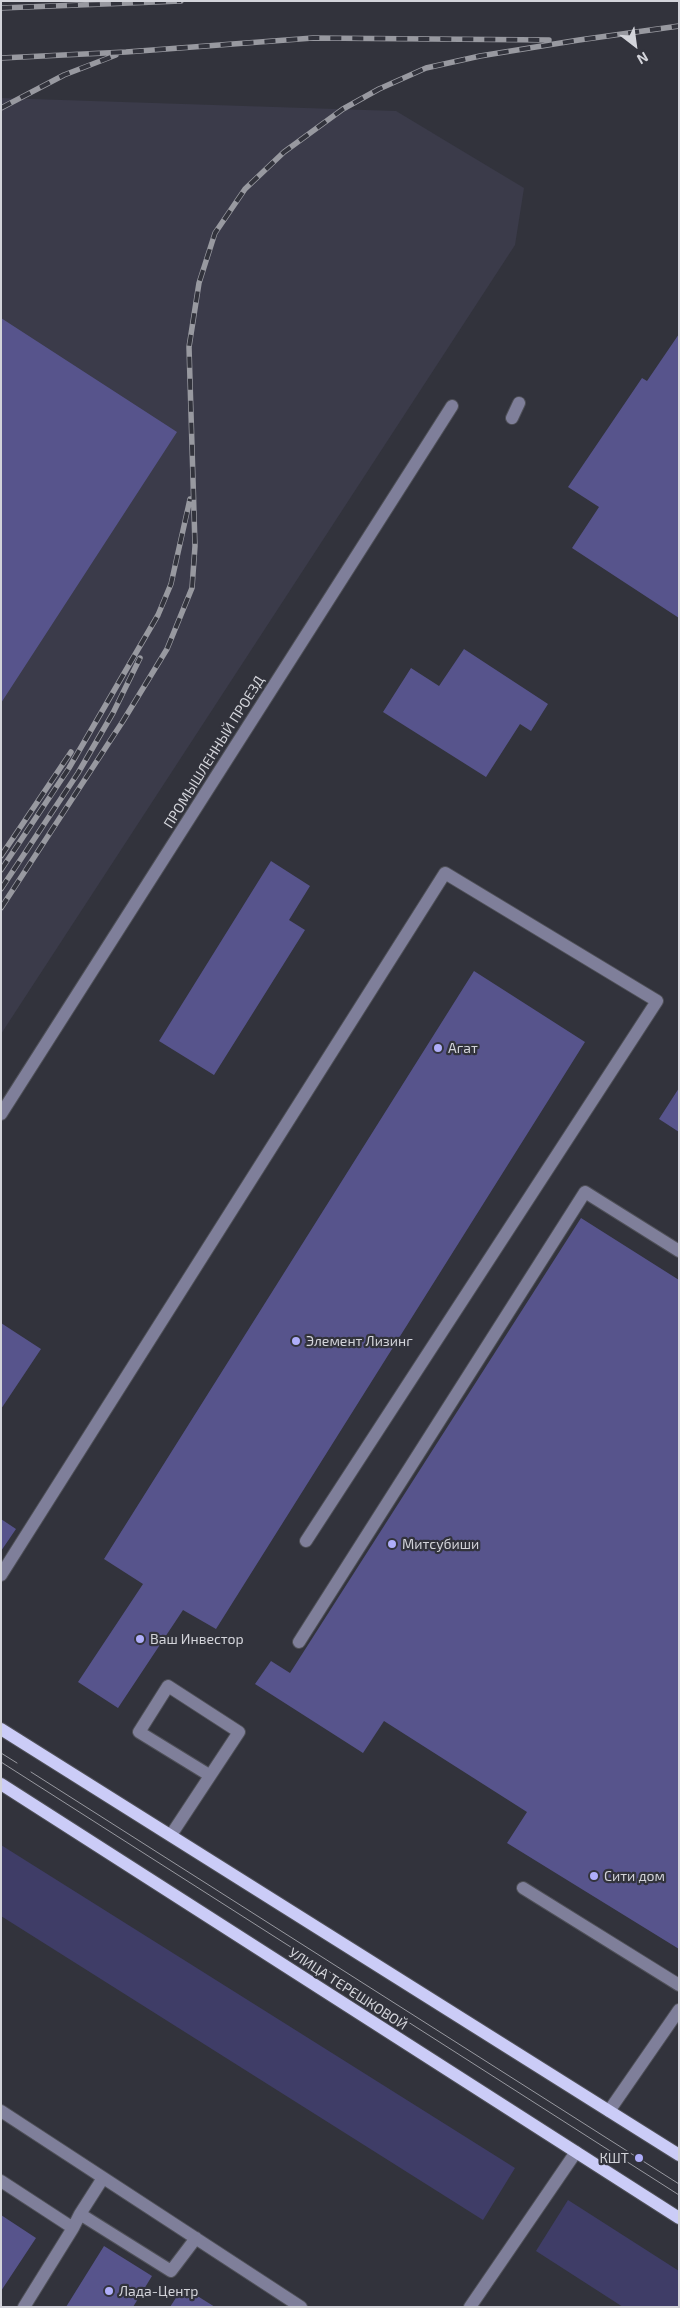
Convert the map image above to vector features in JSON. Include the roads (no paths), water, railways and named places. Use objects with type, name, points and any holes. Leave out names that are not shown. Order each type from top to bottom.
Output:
[{"type":"main road","points":[[1,1729],[679,2155]]},
{"type":"main road","name":"УЛИЦА ТЕРЕШКОВОЙ","points":[[1,1784],[679,2218]]},
{"type":"lane","points":[[512,418],[519,403]]},
{"type":"lane","name":"ПРОМЫШЛЕННЫЙ ПРОЕЗД","points":[[1,1114],[452,406]]},
{"type":"lane","points":[[1,1575],[445,873],[657,1001],[306,1541]]},
{"type":"lane","points":[[299,1642],[585,1192],[679,1251]]},
{"type":"lane","points":[[171,1835],[239,1732],[168,1686],[140,1732],[209,1775]]},
{"type":"lane","points":[[523,1888],[679,1985]]},
{"type":"lane","points":[[609,2111],[679,2010]]},
{"type":"lane","points":[[1,2111],[301,2307]]},
{"type":"lane","points":[[470,2307],[576,2152]]},
{"type":"lane","points":[[24,2307],[103,2178]]},
{"type":"lane","points":[[1,2182],[73,2228]]},
{"type":"lane","points":[[80,2214],[172,2272],[196,2238]]},
{"type":"tram line","points":[[1,1753],[17,1763]]},
{"type":"tram line","points":[[1,1762],[679,2195]]},
{"type":"tram line","points":[[31,1772],[679,2184]]},
{"type":"railway","points":[[1,8],[181,1]]},
{"type":"railway","points":[[1,908],[123,721],[167,649],[192,588],[195,546],[189,347],[199,283],[215,233],[245,189],[284,152],[343,109],[379,89],[426,68],[480,56],[679,26]]},
{"type":"railway","points":[[1,58],[126,52],[313,38],[549,40]]},
{"type":"railway","points":[[1,108],[64,75],[116,55]]},
{"type":"railway","points":[[1,870],[69,768],[158,615],[171,584],[190,499]]},
{"type":"railway","points":[[1,889],[78,773],[113,713],[140,658]]},
{"type":"railway","points":[[1,856],[71,752]]},
{"type":"place","name":"Агат","points":[[438,1048]]},
{"type":"place","name":"Элемент Лизинг","points":[[296,1341]]},
{"type":"place","name":"Митсубиши","points":[[392,1544]]},
{"type":"place","name":"Ваш Инвестор","points":[[140,1639]]},
{"type":"place","name":"Сити дом","points":[[594,1876]]},
{"type":"place","name":"КШТ","points":[[639,2158]]},
{"type":"place","name":"Лада-Центр","points":[[109,2291]]}]
